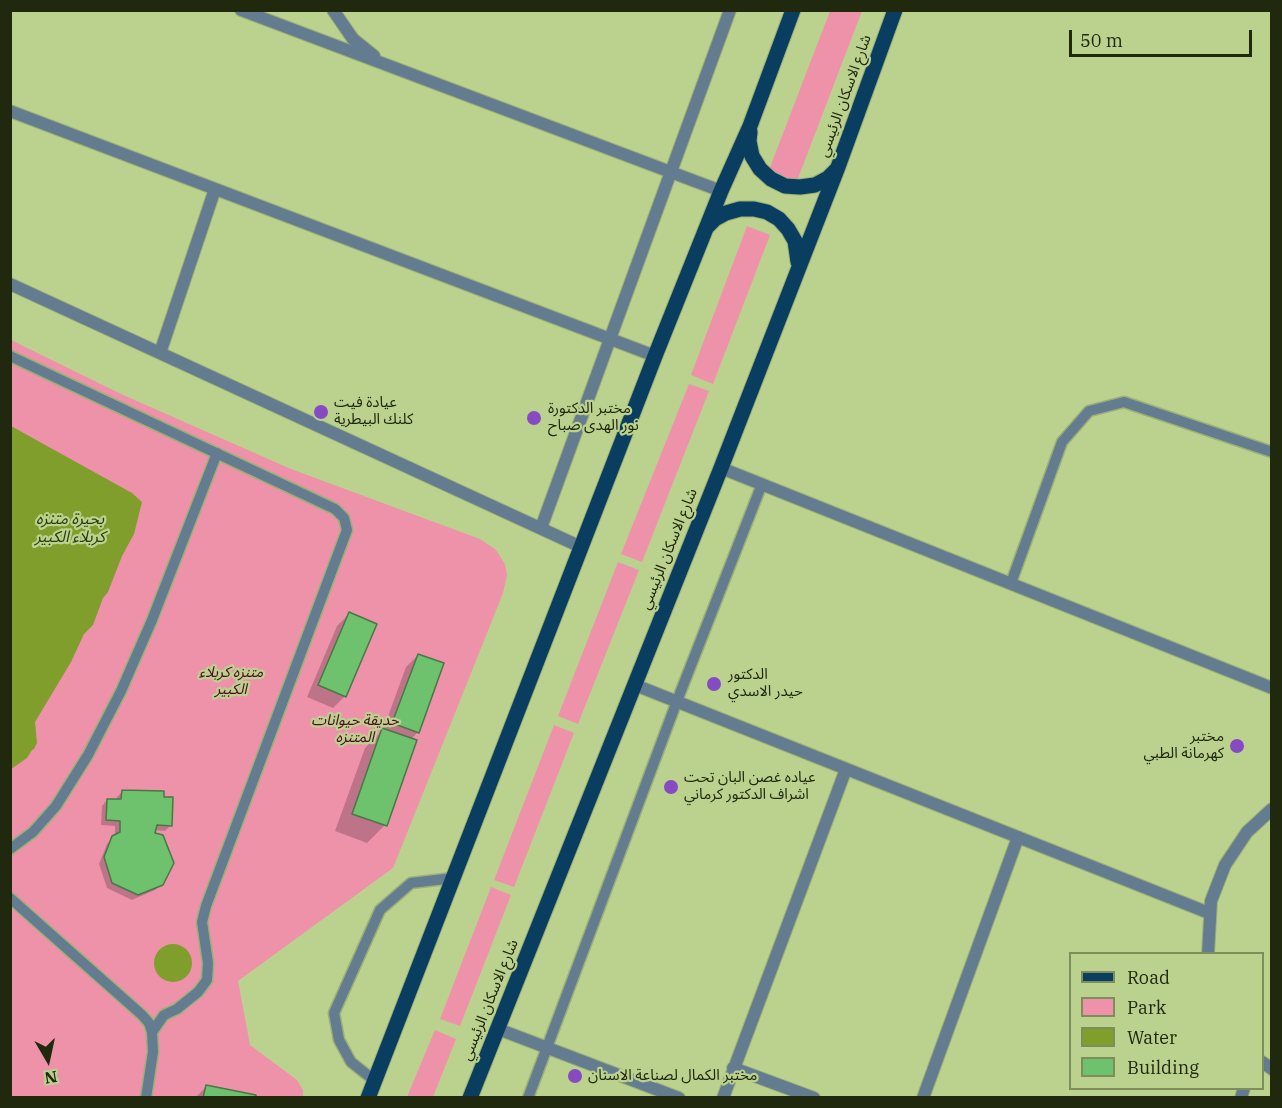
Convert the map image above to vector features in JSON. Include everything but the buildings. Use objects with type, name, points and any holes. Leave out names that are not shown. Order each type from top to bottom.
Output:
[{"type":"main road","points":[[368,1098],[655,356],[721,190],[750,126],[793,10]]},
{"type":"main road","name":"شارع الاسكان الرئيسي","points":[[470,1098],[721,468],[838,167],[896,10]]},
{"type":"main road","points":[[750,126],[749,141],[752,156],[760,169],[771,179],[784,186],[800,188],[814,185],[828,178],[838,167]]},
{"type":"main road","points":[[705,229],[715,219],[740,209],[767,212],[779,219],[788,229],[796,248],[797,268]]},
{"type":"street","points":[[242,10],[259,14],[382,64],[670,173],[721,190]]},
{"type":"street","points":[[259,14],[271,10]]},
{"type":"street","points":[[333,10],[353,39],[382,64]]},
{"type":"street","points":[[541,528],[730,10]]},
{"type":"street","points":[[10,111],[655,356]]},
{"type":"street","points":[[160,353],[215,189]]},
{"type":"street","points":[[10,284],[581,547]]},
{"type":"street","points":[[721,468],[1272,688]]},
{"type":"street","points":[[634,685],[1209,913]]},
{"type":"street","points":[[723,1098],[846,769]]},
{"type":"street","points":[[1208,952],[1209,913],[1217,884],[1235,848],[1247,832],[1272,809]]},
{"type":"street","points":[[922,1098],[1018,837]]},
{"type":"street","points":[[498,1029],[679,1098]]},
{"type":"street","points":[[733,1068],[814,1098]]},
{"type":"lane","points":[[10,356],[335,509],[344,518],[347,530],[206,906],[202,922],[208,963],[207,980],[191,998],[177,1009],[164,1015],[152,1032]]},
{"type":"lane","points":[[1011,584],[1062,442],[1089,411],[1124,402],[1272,452]]},
{"type":"lane","points":[[10,849],[33,832],[56,806],[88,755],[121,691],[152,620],[217,453]]},
{"type":"lane","points":[[528,1098],[677,701],[762,484]]},
{"type":"lane","points":[[375,1081],[351,1062],[339,1040],[334,1013],[380,910],[411,884],[453,879]]},
{"type":"lane","points":[[10,898],[142,1015],[152,1032],[153,1061],[146,1098]]},
{"type":"green space","points":[[830,11],[862,11],[792,194],[764,183]]},
{"type":"green space","points":[[747,226],[770,235],[713,384],[691,375]]},
{"type":"green space","name":"متنزه كربلاء الكبير","points":[[11,340],[121,394],[291,469],[480,539],[496,550],[505,564],[507,575],[503,593],[393,868],[238,981],[250,1045],[297,1080],[303,1090],[303,1097],[11,1097]]},
{"type":"green space","points":[[689,384],[709,391],[642,562],[621,554]]},
{"type":"green space","points":[[618,562],[639,570],[578,724],[558,716]]},
{"type":"green space","points":[[554,725],[574,733],[514,887],[494,880]]},
{"type":"green space","points":[[491,887],[511,895],[460,1026],[440,1019]]},
{"type":"green space","points":[[435,1030],[456,1039],[433,1097],[407,1097]]},
{"type":"water","name":"بحيرة متنزه كربلاء الكبير","points":[[11,426],[132,493],[142,502],[134,534],[122,556],[108,592],[103,598],[93,625],[84,634],[71,662],[35,722],[37,743],[27,758],[11,769]]},
{"type":"water","points":[[173,944],[187,949],[192,963],[187,977],[173,982],[159,977],[154,963],[159,949]]},
{"type":"place","name":"عيادة فيت كلنك البيطرية","points":[[321,412]]},
{"type":"place","name":"مختبر الدكتورة نور الهدى صباح","points":[[534,418]]},
{"type":"place","name":"الدكتور حيدر الاسدي","points":[[714,684]]},
{"type":"place","name":"مختبر كهرمانة الطبي","points":[[1237,746]]},
{"type":"place","name":"عياده غصن البان تحت اشراف الدكتور كرماني","points":[[671,787]]},
{"type":"place","name":"مختبر الكمال لصناعة الاسنان","points":[[575,1076]]},
{"type":"park label","name":"حديقة حيوانات المتنزه","points":[[355,730]]}]
